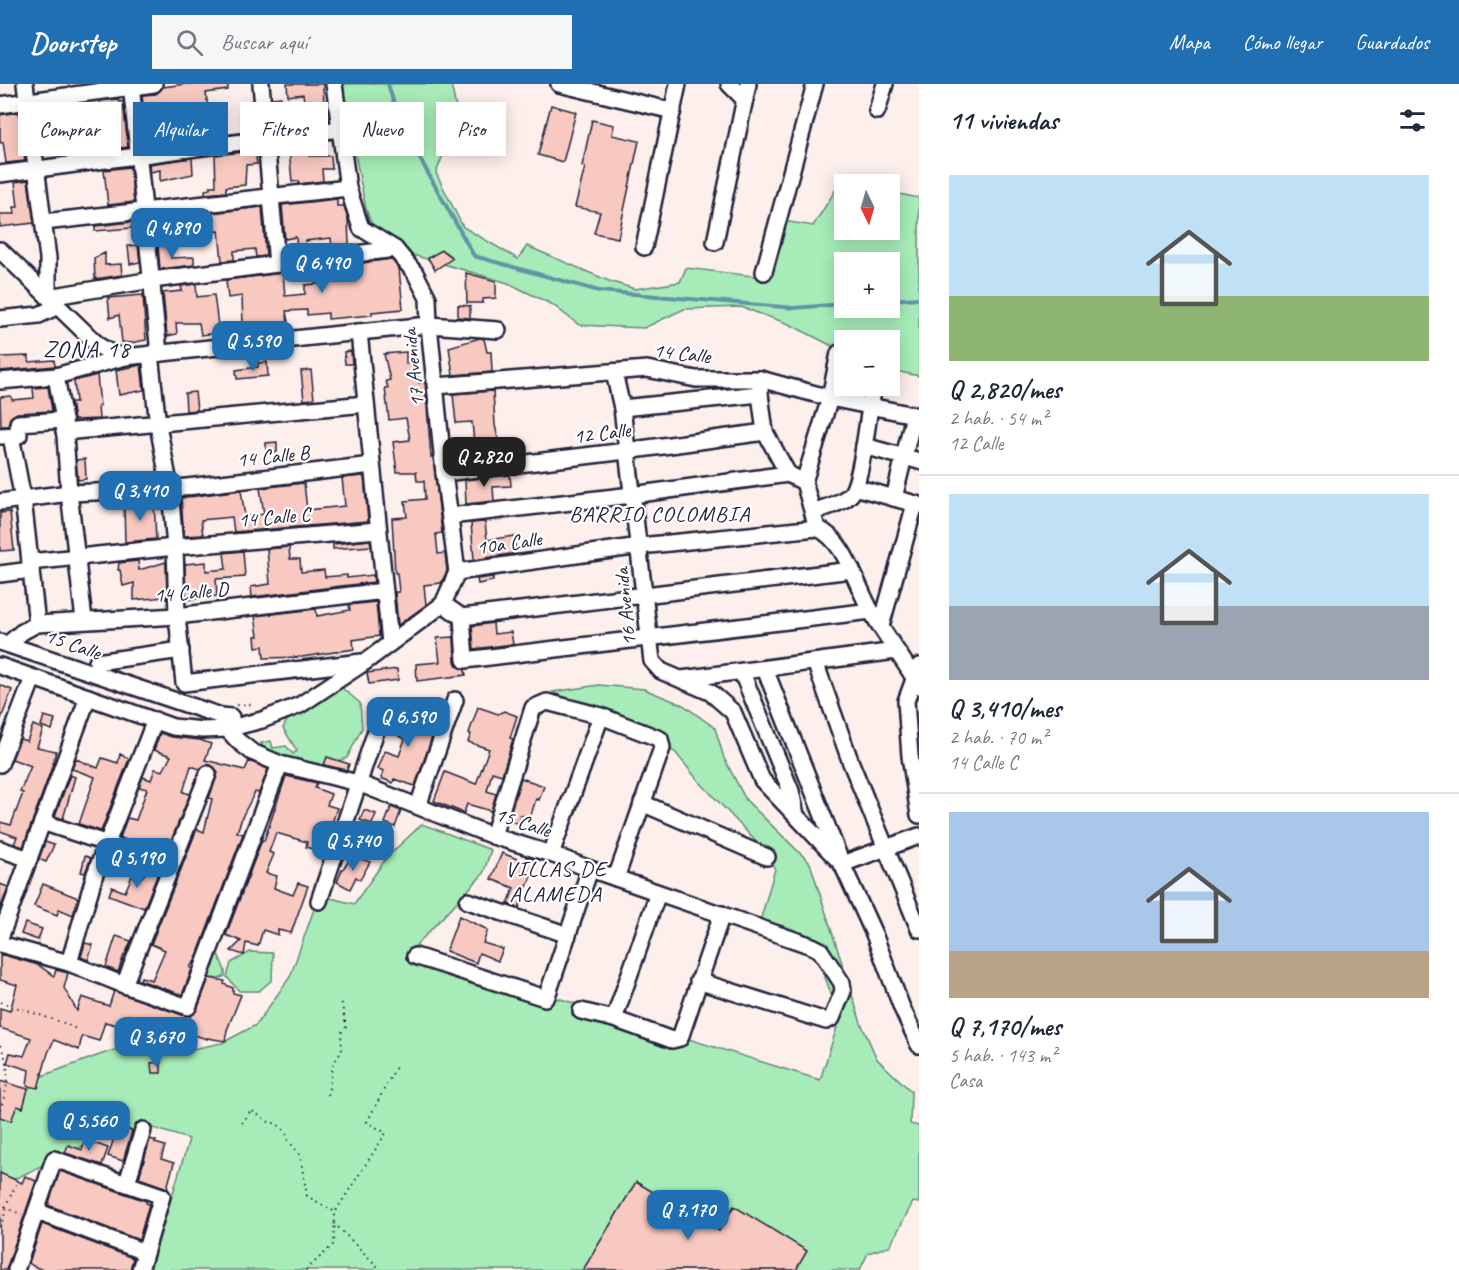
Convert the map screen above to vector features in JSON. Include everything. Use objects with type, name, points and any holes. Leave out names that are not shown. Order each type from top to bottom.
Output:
[{"type":"street","points":[[26,84],[53,301]]},
{"type":"street","points":[[0,105],[154,84]]},
{"type":"street","points":[[261,84],[263,102]]},
{"type":"street","name":"17 Avenida","points":[[334,84],[340,129]]},
{"type":"street","points":[[559,84],[673,111]]},
{"type":"street","points":[[644,247],[678,84]]},
{"type":"street","points":[[729,84],[745,100]]},
{"type":"street","points":[[715,242],[748,84]]},
{"type":"street","points":[[764,272],[815,84]]},
{"type":"street","points":[[877,111],[885,84]]},
{"type":"street","points":[[131,86],[133,106]]},
{"type":"street","points":[[328,130],[340,129]]},
{"type":"street","points":[[0,174],[133,156]]},
{"type":"street","points":[[138,156],[152,280],[158,424],[170,489],[175,546],[177,616],[184,683],[365,662]]},
{"type":"street","points":[[268,156],[277,264]]},
{"type":"street","name":"17 Avenida","points":[[344,156],[348,188],[361,228],[395,249],[415,273],[428,298],[444,473],[457,572]]},
{"type":"street","points":[[44,222],[348,188]]},
{"type":"street","points":[[0,319],[39,315],[53,301],[152,280],[395,249]]},
{"type":"street","points":[[2,253],[99,346],[111,353],[126,357]]},
{"type":"street","points":[[0,381],[56,376],[126,357],[359,332],[429,325],[498,330]]},
{"type":"street","points":[[359,332],[390,643]]},
{"type":"street","name":"14 Calle","points":[[436,386],[646,369],[696,379],[830,398],[917,416]]},
{"type":"street","name":"16 Avenida","points":[[614,372],[622,408],[652,661],[661,671],[710,692],[733,712],[762,780],[842,864]]},
{"type":"street","points":[[56,376],[64,426],[69,494],[84,620]]},
{"type":"street","points":[[834,378],[804,482],[817,528],[828,532],[835,541],[852,570],[871,611],[896,651],[918,677],[906,701],[909,756],[919,815]]},
{"type":"street","points":[[622,408],[760,387],[765,432],[788,474]]},
{"type":"street","points":[[813,512],[839,502],[855,487],[871,396]]},
{"type":"street","points":[[38,624],[23,499],[6,436],[19,435],[18,423],[64,426],[158,424],[366,404]]},
{"type":"street","points":[[894,498],[911,459],[917,416]]},
{"type":"street","name":"12 Calle","points":[[444,473],[765,432]]},
{"type":"street","points":[[864,446],[911,459]]},
{"type":"street","name":"14 Calle B","points":[[0,502],[69,494],[170,489],[372,465]]},
{"type":"street","points":[[450,516],[788,474],[804,482]]},
{"type":"street","points":[[855,487],[917,505],[881,626]]},
{"type":"street","name":"10a Calle","points":[[457,572],[640,546],[817,528]]},
{"type":"street","name":"14 Calle C","points":[[0,574],[77,558],[175,546],[378,530]]},
{"type":"street","points":[[443,604],[462,617],[852,570]]},
{"type":"street","points":[[0,666],[173,727],[193,729],[224,722],[262,720],[300,705],[365,662],[443,604],[457,572]]},
{"type":"street","name":"14 Calle D","points":[[4,643],[38,624],[177,616],[384,591]]},
{"type":"street","points":[[462,617],[465,660],[871,611]]},
{"type":"street","name":"15 Calle","points":[[4,643],[224,722],[252,752],[280,764],[358,783],[493,836],[551,854],[812,946],[820,951],[842,983],[843,991],[829,1020],[826,1021],[698,981]]},
{"type":"street","points":[[97,662],[181,650]]},
{"type":"street","points":[[682,679],[742,673],[896,651]]},
{"type":"street","points":[[815,662],[850,763],[919,929]]},
{"type":"street","points":[[765,669],[842,864],[874,934],[902,1008],[919,1045]]},
{"type":"street","points":[[742,673],[791,791],[796,817]]},
{"type":"street","points":[[0,764],[33,678]]},
{"type":"street","points":[[0,938],[88,697]]},
{"type":"street","points":[[418,806],[455,700]]},
{"type":"street","points":[[493,836],[533,708],[547,702],[601,716],[662,742],[662,748],[616,878]]},
{"type":"street","points":[[319,901],[383,710]]},
{"type":"street","points":[[551,854],[601,716]]},
{"type":"street","points":[[69,963],[95,874],[155,720]]},
{"type":"street","points":[[0,944],[69,963],[188,1007],[280,764]]},
{"type":"street","points":[[124,985],[208,774]]},
{"type":"street","points":[[642,803],[767,857]]},
{"type":"street","points":[[42,822],[171,865]]},
{"type":"street","points":[[842,864],[919,836]]},
{"type":"street","points":[[0,849],[29,859]]},
{"type":"street","points":[[415,956],[544,998],[547,996],[590,869]]},
{"type":"street","points":[[614,1019],[658,893]]},
{"type":"street","points":[[468,901],[568,935]]},
{"type":"street","points":[[581,1011],[614,1019],[672,1040],[680,1038],[722,914]]},
{"type":"street","points":[[127,1183],[143,1130]]},
{"type":"street","points":[[17,1270],[54,1159],[162,1196],[140,1270]]},
{"type":"street","points":[[34,1217],[144,1252]]},
{"type":"path","points":[[328,1095],[333,1064],[342,1051],[341,1033],[346,1027],[341,999]]},
{"type":"path","points":[[0,1002],[76,1029]]},
{"type":"path","points":[[0,1045],[9,1066],[8,1083],[0,1110]]},
{"type":"path","points":[[306,1270],[334,1244],[335,1212],[386,1132],[367,1122],[397,1065]]},
{"type":"path","points":[[242,1123],[251,1110],[270,1123],[276,1123],[286,1132],[288,1140],[300,1155],[307,1196],[335,1212]]},
{"type":"path","points":[[0,1227],[17,1183]]},
{"type":"path","points":[[0,1204],[34,1217]]},
{"type":"path","points":[[334,1223],[381,1270]]},
{"type":"green space","points":[[341,84],[451,84],[455,102],[436,102],[436,156],[443,156],[436,173],[463,227],[518,259],[527,246],[609,281],[635,289],[680,282],[686,268],[769,278],[784,221],[813,226],[834,192],[834,240],[900,240],[900,194],[919,198],[919,376],[900,372],[900,330],[834,330],[834,347],[789,324],[741,307],[684,309],[644,328],[579,325],[553,305],[508,283],[379,245],[366,209],[355,156],[424,156],[424,102],[345,102]]},
{"type":"green space","points":[[599,685],[644,689],[683,705],[715,728],[724,758],[746,800],[810,863],[861,1023],[877,1059],[911,1091],[910,1124],[919,1126],[919,1203],[913,1202],[890,1246],[868,1253],[860,1270],[150,1270],[189,1139],[153,1128],[99,1138],[0,1186],[0,1115],[42,1076],[151,1039],[187,1050],[222,1043],[256,1025],[290,977],[319,895],[354,904],[387,857],[422,824],[491,850],[483,874],[410,952],[820,1080],[840,1018],[812,942],[759,925],[775,869],[763,849],[697,779],[675,752],[553,692]]},
{"type":"green space","points":[[341,687],[360,703],[362,728],[347,758],[318,768],[267,756],[261,743],[271,741],[273,748],[286,746],[293,754],[297,751],[283,728],[288,718],[305,711]]},
{"type":"green space","points":[[250,952],[273,953],[272,980],[259,991],[239,991],[227,977],[231,963]]},
{"type":"green space","points":[[215,956],[219,956],[225,976],[219,979],[204,977],[206,970],[214,966]]},
{"type":"building","points":[[185,84],[228,84],[228,90],[206,93],[207,102],[143,102],[142,95],[156,94],[163,87]]},
{"type":"building","points":[[287,84],[323,84],[324,102],[304,102],[303,94],[288,96]]},
{"type":"building","points":[[281,97],[281,102],[272,102],[272,98]]},
{"type":"building","points":[[118,99],[119,102],[100,102]]},
{"type":"building","points":[[123,101],[128,147],[121,148],[121,102],[119,102]]},
{"type":"building","points":[[551,105],[576,112],[563,162],[538,155]]},
{"type":"building","points":[[18,112],[18,156],[24,156],[25,161],[6,163],[3,142],[0,143],[0,115]]},
{"type":"building","points":[[592,120],[614,125],[612,135],[639,141],[618,238],[594,233],[600,212],[575,207],[585,167],[582,166]]},
{"type":"building","points":[[240,152],[240,156],[256,156],[257,164],[246,165],[245,185],[226,187],[226,192],[205,194],[205,190],[210,189],[210,186],[216,186],[215,156],[228,156],[228,154]]},
{"type":"building","points":[[290,156],[331,156],[332,169],[322,169],[323,181],[299,184],[299,181],[292,182]]},
{"type":"building","points":[[192,158],[193,174],[160,181],[160,170],[150,172],[149,164]]},
{"type":"building","points":[[130,167],[134,202],[108,205],[104,170]]},
{"type":"building","points":[[28,180],[34,223],[0,227],[0,214],[15,214],[14,207],[18,207],[15,182]]},
{"type":"building","points":[[337,199],[337,206],[344,206],[348,219],[349,245],[332,247],[331,238],[305,241],[306,251],[297,252],[296,237],[285,239],[282,205]]},
{"type":"building","points":[[262,207],[266,256],[256,257],[255,249],[234,251],[234,260],[222,261],[219,231],[201,232],[201,238],[168,240],[167,224],[186,223],[186,216]]},
{"type":"building","points":[[132,222],[132,228],[95,231],[95,226]]},
{"type":"building","points":[[138,245],[140,262],[130,264],[128,246]]},
{"type":"building","points":[[170,245],[171,258],[194,257],[194,265],[160,269],[158,246]]},
{"type":"building","points":[[442,250],[453,258],[435,270],[428,258]]},
{"type":"building","points":[[105,253],[105,265],[121,264],[122,275],[95,279],[94,258]]},
{"type":"building","points":[[391,259],[399,269],[403,309],[372,312],[372,315],[328,319],[328,313],[307,315],[307,310],[286,311],[288,322],[243,325],[242,296],[228,298],[226,280],[283,273],[285,296],[305,294],[305,285],[325,283],[324,271],[335,271],[335,267]]},
{"type":"building","points":[[466,273],[496,281],[496,298],[483,299],[483,303],[467,303]]},
{"type":"building","points":[[196,284],[197,297],[214,295],[219,333],[201,335],[199,323],[176,323],[177,334],[167,336],[163,293],[182,291],[181,286]]},
{"type":"building","points":[[143,295],[146,340],[122,342],[119,315],[110,318],[108,298]]},
{"type":"building","points":[[458,305],[470,306],[470,318],[458,317]]},
{"type":"building","points":[[480,338],[484,339],[487,352],[491,352],[492,372],[453,375],[449,347]]},
{"type":"building","points":[[351,351],[352,364],[345,364],[344,352]]},
{"type":"building","points":[[406,352],[406,364],[415,364],[419,383],[425,382],[431,457],[433,456],[442,533],[436,534],[438,554],[445,553],[447,571],[441,583],[424,585],[426,605],[398,625],[395,592],[399,592],[397,573],[395,573],[392,518],[407,517],[405,501],[425,499],[424,481],[417,481],[416,472],[397,472],[393,442],[410,440],[406,418],[389,420],[385,388],[388,388],[386,381],[390,380],[384,354]]},
{"type":"building","points":[[29,356],[29,362],[54,360],[55,366],[0,371],[0,357]]},
{"type":"building","points":[[267,362],[268,376],[237,379],[236,370],[258,367],[258,363]]},
{"type":"building","points":[[141,365],[144,390],[119,395],[116,370]]},
{"type":"building","points":[[311,370],[314,399],[304,400],[301,371]]},
{"type":"building","points":[[97,375],[99,419],[74,420],[71,402],[76,402],[74,381]]},
{"type":"building","points":[[48,387],[52,411],[17,413],[10,418],[8,426],[1,426],[0,397],[11,396],[12,400],[34,398],[33,388]]},
{"type":"building","points":[[493,391],[495,425],[499,443],[487,445],[474,443],[472,422],[456,423],[453,394]]},
{"type":"building","points":[[195,392],[197,410],[186,411],[185,393]]},
{"type":"building","points":[[277,442],[277,452],[266,453],[266,443]]},
{"type":"building","points":[[488,452],[488,458],[463,461],[463,454]]},
{"type":"building","points":[[85,459],[86,479],[78,480],[76,460]]},
{"type":"building","points":[[510,475],[511,486],[493,487],[494,501],[466,504],[465,480]]},
{"type":"building","points":[[364,476],[368,521],[234,532],[232,517],[201,520],[203,535],[184,536],[181,498],[241,490],[245,517],[264,514],[260,488],[304,483],[307,510],[345,506],[342,478]]},
{"type":"building","points":[[140,501],[141,506],[154,502],[156,539],[125,542],[124,506]]},
{"type":"building","points":[[10,512],[14,550],[0,551],[0,513]]},
{"type":"building","points":[[485,522],[487,540],[514,536],[516,553],[474,560],[471,523]]},
{"type":"building","points":[[370,540],[371,546],[333,549],[333,544]]},
{"type":"building","points":[[289,547],[290,559],[300,559],[301,572],[324,570],[325,577],[347,575],[347,578],[373,575],[374,582],[252,597],[251,587],[270,584],[267,549]]},
{"type":"building","points":[[243,551],[245,577],[216,579],[217,596],[186,600],[185,564],[206,562],[206,571],[226,569],[224,553]]},
{"type":"building","points":[[138,561],[139,570],[166,562],[167,599],[165,597],[134,600],[134,583],[123,586],[120,570],[118,570],[119,563]]},
{"type":"building","points":[[493,577],[493,581],[478,584],[477,579]]},
{"type":"building","points":[[376,602],[379,636],[353,640],[354,649],[302,657],[264,658],[263,646],[256,647],[255,636],[258,636],[255,616],[316,609],[317,616],[350,610],[349,605]]},
{"type":"building","points":[[493,623],[494,634],[511,632],[513,644],[474,649],[472,626]]},
{"type":"building","points":[[454,637],[455,661],[457,666],[465,670],[466,675],[417,681],[416,664],[440,662],[437,638]]},
{"type":"building","points":[[397,669],[398,680],[369,684],[367,673]]},
{"type":"building","points":[[0,685],[12,690],[1,719],[0,719]]},
{"type":"building","points":[[407,706],[421,710],[418,717],[437,723],[415,786],[394,779],[393,783],[381,778],[384,771],[378,769],[385,751],[399,756],[405,739],[387,730],[390,721],[401,725]]},
{"type":"building","points":[[478,707],[498,714],[504,711],[517,716],[502,775],[492,772],[487,791],[496,794],[491,811],[467,804],[464,813],[434,801],[445,772],[476,784],[489,749],[468,742]]},
{"type":"building","points":[[44,716],[55,719],[52,730],[41,726]]},
{"type":"building","points":[[33,725],[43,729],[37,747],[56,751],[23,847],[14,844],[17,837],[0,831],[0,822],[11,825],[23,793],[20,792],[31,766],[12,759],[20,739],[27,741]]},
{"type":"building","points":[[160,733],[211,744],[205,760],[245,770],[249,761],[268,769],[259,793],[255,792],[243,815],[237,832],[243,834],[195,961],[190,967],[192,969],[182,995],[140,980],[141,977],[152,980],[165,950],[151,944],[197,829],[204,832],[212,799],[209,798],[218,773],[211,765],[200,769],[191,766],[183,792],[190,794],[166,853],[120,838],[127,818],[136,820],[147,789],[139,787],[143,777],[151,780],[155,769],[163,771],[171,756],[154,750]]},
{"type":"building","points":[[120,754],[129,759],[101,831],[79,824],[95,777],[72,769],[76,759],[98,768],[102,758],[118,763]]},
{"type":"building","points":[[327,757],[349,764],[347,770],[324,765]]},
{"type":"building","points":[[70,775],[75,777],[63,819],[55,816]]},
{"type":"building","points":[[286,776],[317,783],[315,788],[331,794],[327,805],[337,808],[327,838],[329,838],[325,853],[306,847],[307,842],[276,833],[269,852],[274,854],[266,873],[277,876],[274,888],[293,895],[298,883],[308,886],[291,933],[278,930],[278,935],[263,930],[258,946],[246,943],[244,955],[231,951],[241,941],[226,935],[262,840],[264,841]]},
{"type":"building","points":[[521,778],[544,786],[539,800],[536,799],[530,818],[520,815],[516,823],[508,820]]},
{"type":"building","points":[[391,807],[401,811],[395,827],[385,823]]},
{"type":"building","points":[[364,810],[376,814],[372,824],[360,820]]},
{"type":"building","points":[[45,842],[54,845],[46,862],[39,859]]},
{"type":"building","points":[[502,853],[525,862],[526,857],[537,860],[519,908],[508,904],[514,888],[491,879]]},
{"type":"building","points":[[85,856],[91,858],[85,873],[81,872]]},
{"type":"building","points":[[353,856],[370,862],[360,880],[356,877],[350,889],[337,882],[342,870]]},
{"type":"building","points":[[150,868],[159,871],[144,908],[109,895],[112,887],[125,892],[132,876],[139,880]]},
{"type":"building","points":[[0,884],[8,887],[0,910]]},
{"type":"building","points":[[43,884],[78,898],[73,915],[59,909],[57,915],[34,906]]},
{"type":"building","points":[[459,916],[488,930],[483,943],[503,949],[498,961],[479,953],[476,963],[446,951]]},
{"type":"building","points":[[25,923],[42,929],[38,940],[21,934]]},
{"type":"building","points":[[116,936],[131,941],[118,972],[106,967]]},
{"type":"building","points":[[85,943],[93,945],[88,960],[81,957]]},
{"type":"building","points":[[0,954],[38,965],[54,976],[56,970],[68,973],[64,988],[77,1011],[82,997],[109,1006],[114,991],[190,1016],[197,1010],[209,978],[225,981],[224,984],[233,988],[233,993],[241,995],[225,1041],[207,1039],[128,1015],[124,1027],[105,1022],[99,1041],[82,1036],[79,1050],[54,1040],[38,1088],[27,1086],[29,1070],[7,1063],[10,1053],[24,1056],[31,1038],[0,1028],[0,1008],[10,1011],[17,985],[0,980]]},
{"type":"building","points":[[161,1062],[161,1073],[152,1073],[151,1063]]},
{"type":"building","points":[[0,1081],[28,1089],[23,1108],[17,1106],[11,1121],[0,1117]]},
{"type":"building","points":[[123,1128],[132,1131],[123,1161],[108,1156],[114,1138],[120,1139]]},
{"type":"building","points":[[150,1139],[165,1146],[161,1159],[174,1163],[167,1188],[139,1178]]},
{"type":"building","points":[[85,1140],[108,1148],[102,1165],[65,1153],[68,1145],[82,1150]]},
{"type":"building","points":[[60,1171],[146,1201],[149,1204],[139,1240],[48,1205]]},
{"type":"building","points":[[0,1173],[22,1183],[25,1176],[36,1181],[6,1270],[0,1270]]},
{"type":"building","points":[[636,1182],[719,1231],[734,1206],[807,1251],[796,1270],[583,1270]]},
{"type":"building","points":[[42,1224],[133,1258],[130,1270],[43,1270],[33,1266],[29,1263]]},
{"type":"waterway","points":[[388,84],[399,121],[474,256],[599,291],[794,308],[834,305]]},
{"type":"waterway","points":[[900,299],[919,298]]},
{"type":"district","name":"ZONA 18","points":[[87,349]]},
{"type":"district","name":"BARRIO COLOMBIA","points":[[660,514]]},
{"type":"district","name":"VILLAS DE ALAMEDA","points":[[556,882]]}]
